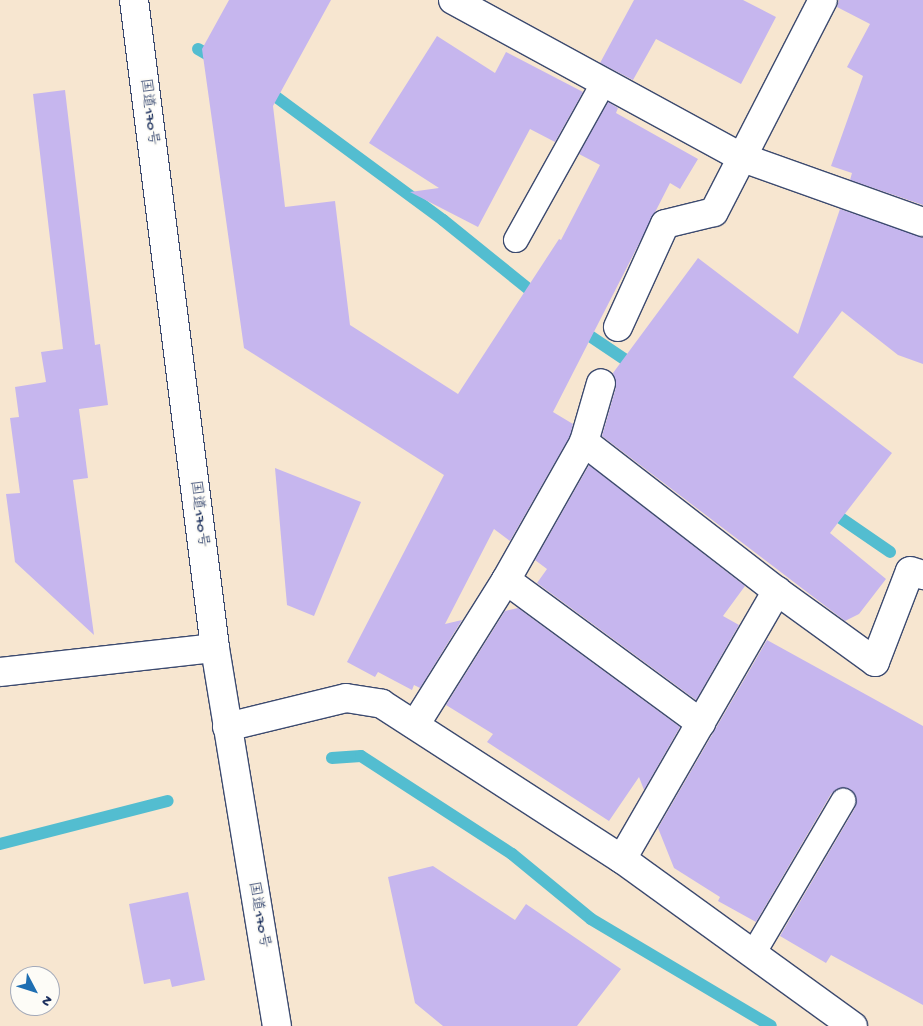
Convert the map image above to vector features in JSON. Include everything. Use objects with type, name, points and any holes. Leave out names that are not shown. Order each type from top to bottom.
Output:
[{"type":"main road","name":"国道170号","points":[[134,0],[215,648],[277,1026]]},
{"type":"main road","points":[[453,0],[743,158],[923,222]]},
{"type":"main road","points":[[618,327],[665,224],[714,212],[823,0]]},
{"type":"main road","points":[[415,725],[506,580],[584,442],[601,383]]},
{"type":"main road","points":[[584,442],[777,591],[875,662],[910,571],[923,575]]},
{"type":"main road","points":[[506,580],[701,722]]},
{"type":"main road","points":[[622,859],[777,591]]},
{"type":"main road","points":[[0,672],[215,648]]},
{"type":"main road","points":[[227,728],[346,698],[382,704],[622,859],[853,1026]]},
{"type":"lane","points":[[516,240],[604,82]]},
{"type":"lane","points":[[753,954],[844,802]]},
{"type":"building","points":[[229,0],[331,0],[273,106],[285,207],[335,201],[350,325],[458,394],[559,239],[561,240],[600,165],[579,154],[608,102],[618,108],[616,113],[698,159],[680,189],[670,183],[553,412],[573,424],[570,436],[510,541],[494,529],[445,624],[462,620],[420,688],[414,685],[412,690],[378,672],[375,677],[347,662],[444,475],[244,348],[202,49]]},
{"type":"building","points":[[634,0],[743,0],[776,17],[741,84],[656,39],[633,80],[600,63]]},
{"type":"building","points":[[839,0],[923,0],[923,205],[850,180],[852,173],[831,166],[863,76],[847,67],[870,24],[837,7]]},
{"type":"building","points":[[437,36],[495,73],[506,52],[583,92],[555,142],[530,129],[478,227],[410,192],[439,188],[369,143]]},
{"type":"building","points":[[65,90],[95,345],[100,344],[108,405],[79,409],[88,478],[73,480],[94,635],[15,562],[6,494],[20,493],[10,418],[19,417],[15,387],[46,382],[41,352],[63,349],[33,94]]},
{"type":"building","points":[[840,209],[923,237],[923,364],[898,355],[842,311],[793,377],[892,453],[830,533],[886,579],[859,614],[845,621],[602,436],[616,387],[613,373],[698,258],[798,334]]},
{"type":"building","points":[[589,465],[745,586],[723,616],[739,625],[696,700],[537,583],[547,569],[535,560]]},
{"type":"building","points":[[275,468],[361,502],[314,616],[287,605]]},
{"type":"building","points":[[518,608],[680,727],[644,790],[639,777],[609,821],[487,742],[493,734],[446,705],[505,611]]},
{"type":"building","points":[[767,640],[923,726],[923,1005],[831,955],[826,963],[780,936],[855,808],[855,795],[850,789],[837,789],[831,794],[756,922],[718,901],[720,897],[674,868],[658,828]]},
{"type":"building","points":[[433,866],[515,920],[526,904],[621,969],[577,1026],[443,1026],[415,1003],[388,877]]},
{"type":"building","points":[[188,892],[205,980],[172,987],[170,979],[144,984],[129,904]]},
{"type":"waterway","points":[[198,49],[217,60]]},
{"type":"waterway","points":[[264,88],[443,220],[541,299]]},
{"type":"waterway","points":[[578,328],[636,367]]},
{"type":"waterway","points":[[829,510],[890,552]]},
{"type":"waterway","points":[[332,758],[361,756],[512,854],[591,919],[771,1026]]},
{"type":"waterway","points":[[0,844],[168,801]]}]
